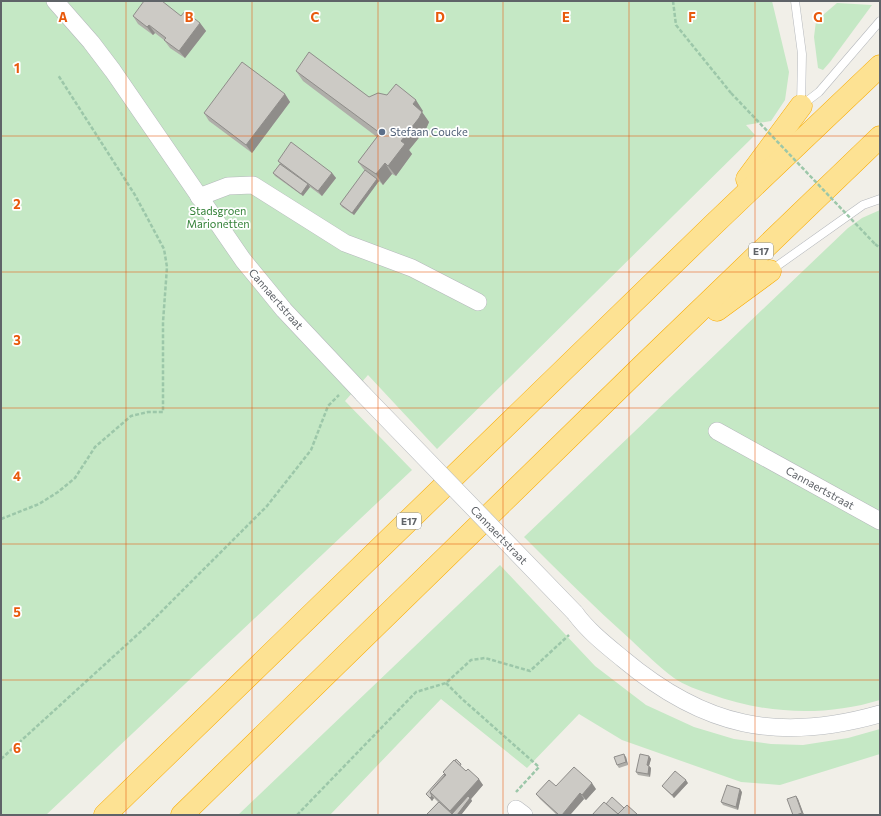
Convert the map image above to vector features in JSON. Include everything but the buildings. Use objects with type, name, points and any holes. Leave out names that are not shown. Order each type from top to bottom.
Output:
[{"type":"highway","name":"E17","points":[[105,815],[712,226],[880,66]]},
{"type":"highway","points":[[712,226],[801,106]]},
{"type":"highway","name":"E17","points":[[182,815],[642,366],[880,137]]},
{"type":"highway","points":[[642,366],[770,271]]},
{"type":"street","name":"Cannaertstraat","points":[[55,1],[91,42],[113,71],[243,260],[284,310],[596,636],[649,681],[689,704],[727,719],[763,727],[793,729],[862,720],[880,714]]},
{"type":"street","points":[[199,197],[228,186],[253,185],[345,243],[412,268],[478,302]]},
{"type":"street","name":"Cannaertstraat","points":[[717,431],[880,521]]},
{"type":"lane","points":[[796,2],[802,54],[801,106]]},
{"type":"lane","points":[[801,106],[819,92],[880,21]]},
{"type":"lane","points":[[770,271],[863,205],[880,199]]},
{"type":"path","points":[[673,1],[676,25],[731,93],[880,248]]},
{"type":"path","points":[[1,519],[39,504],[58,492],[75,478],[95,447],[131,416],[148,412],[163,412],[163,322],[166,267],[164,249],[135,195],[58,75]]},
{"type":"path","points":[[1,759],[148,625],[267,506],[311,450],[328,406],[341,393]]},
{"type":"path","points":[[297,815],[416,692],[446,683],[471,660],[485,658],[530,671],[564,640]]},
{"type":"path","points":[[446,683],[539,767],[512,797],[520,812]]},
{"type":"green space","name":"Stadsgroen Marionetten","points":[[1,1],[772,1],[789,72],[785,100],[771,121],[746,125],[755,135],[437,449],[368,375],[345,401],[412,470],[46,815],[1,815]]},
{"type":"green space","points":[[837,3],[872,5],[823,70],[818,68],[814,37],[816,21]]},
{"type":"green space","points":[[880,210],[880,700],[838,709],[795,711],[752,706],[731,701],[696,689],[678,681],[657,665],[524,537],[848,228],[862,218]]},
{"type":"green space","points":[[500,565],[595,666],[646,705],[694,727],[734,739],[771,744],[803,745],[848,738],[880,729],[880,754],[780,785],[741,782],[622,740],[579,714],[527,768],[441,699],[330,815],[238,815]]},
{"type":"place","name":"Stefaan Coucke","points":[[382,132]]}]
